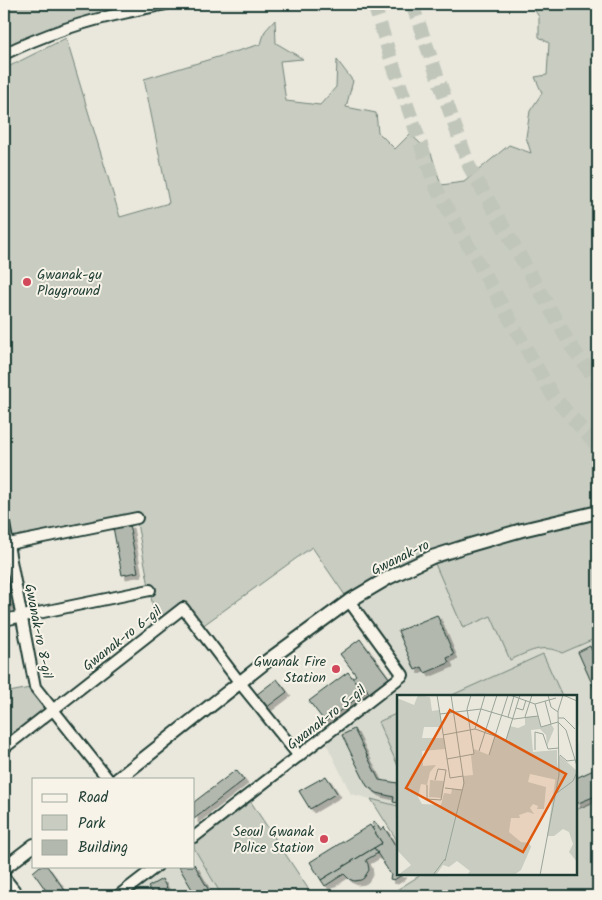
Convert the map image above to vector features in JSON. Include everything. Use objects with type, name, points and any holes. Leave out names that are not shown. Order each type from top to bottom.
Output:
[{"type":"main road","name":"Gwanak-ro","points":[[119,778],[240,683],[349,601],[388,578],[432,557],[522,530],[598,512]]},
{"type":"main road","points":[[4,868],[32,847]]},
{"type":"street","points":[[4,54],[30,42],[83,24],[164,4]]},
{"type":"street","points":[[6,544],[136,518]]},
{"type":"street","name":"Gwanak-ro 8-gil","points":[[4,524],[6,544],[35,687],[107,778]]},
{"type":"street","points":[[4,620],[150,590]]},
{"type":"street","name":"Gwanak-ro 5-gil","points":[[195,836],[402,675],[349,601]]},
{"type":"street","name":"Gwanak-ro 6-gil","points":[[4,748],[183,608],[240,683]]},
{"type":"street","points":[[240,683],[299,756]]},
{"type":"street","points":[[118,896],[153,868]]},
{"type":"street","points":[[4,877],[19,896]]},
{"type":"shaded area","points":[[432,557],[527,600],[547,648],[562,653],[593,640],[598,652],[598,800],[577,810],[577,695],[397,695],[397,806],[351,794],[323,737],[402,675],[349,601]]},
{"type":"shaded area","points":[[195,850],[222,896],[118,896],[154,868],[195,868]]},
{"type":"green space","points":[[4,4],[163,4],[127,12],[4,54]]},
{"type":"green space","points":[[531,4],[598,4],[598,652],[592,640],[562,653],[555,650],[542,649],[510,660],[491,616],[463,628],[432,557],[349,601],[312,547],[198,629],[183,609],[157,628],[136,518],[8,544],[4,524],[4,69],[66,38],[120,217],[169,203],[144,79],[261,44],[265,31],[275,20],[276,43],[303,59],[280,61],[286,101],[320,105],[336,87],[337,60],[353,81],[346,107],[376,113],[378,132],[395,149],[410,134],[431,153],[441,185],[464,182],[509,145],[531,153],[526,137],[530,111],[542,93],[535,77],[547,75],[549,43],[539,37],[539,17]]},
{"type":"green space","points":[[543,654],[562,695],[452,695]]},
{"type":"green space","points":[[35,687],[53,710],[4,748],[4,693]]},
{"type":"green space","points":[[397,713],[397,764],[378,722]]},
{"type":"green space","points":[[247,796],[313,896],[222,896],[195,850],[195,836]]},
{"type":"green space","points":[[371,799],[397,806],[397,840]]},
{"type":"green space","points":[[598,800],[598,896],[387,896],[418,875],[577,875],[577,810]]},
{"type":"building","points":[[129,524],[138,572],[122,575],[113,527]]},
{"type":"building","points":[[6,587],[10,606],[4,607],[4,588]]},
{"type":"building","points":[[437,615],[454,655],[447,658],[449,663],[425,673],[422,667],[415,670],[398,631]]},
{"type":"building","points":[[360,639],[389,678],[369,693],[366,688],[362,691],[352,678],[356,675],[340,654]]},
{"type":"building","points":[[590,646],[598,664],[598,697],[578,652]]},
{"type":"building","points":[[348,672],[364,693],[325,722],[309,701]]},
{"type":"building","points":[[277,679],[287,692],[266,708],[256,695]]},
{"type":"building","points":[[354,729],[379,780],[397,783],[397,803],[393,802],[394,797],[377,793],[367,786],[342,735]]},
{"type":"building","points":[[598,768],[598,795],[577,804],[577,778]]},
{"type":"building","points":[[236,770],[244,780],[195,818],[195,801]]},
{"type":"building","points":[[326,776],[337,793],[310,809],[299,791]]},
{"type":"building","points":[[373,822],[376,823],[380,830],[384,827],[397,848],[397,875],[402,875],[394,880],[390,879],[391,875],[374,848],[382,843],[372,828],[374,827]]},
{"type":"building","points":[[370,825],[382,843],[321,880],[310,862]]},
{"type":"building","points":[[374,848],[378,853],[366,860],[369,870],[364,878],[354,881],[344,874],[325,886],[321,880]]},
{"type":"building","points":[[195,866],[212,896],[196,896],[180,868],[195,868]]},
{"type":"building","points":[[38,868],[48,868],[69,896],[50,896],[33,872]]},
{"type":"building","points":[[162,879],[171,896],[154,896],[148,887]]},
{"type":"tunnel","points":[[374,4],[436,188],[553,396],[598,447]]},
{"type":"tunnel","points":[[412,4],[469,166],[571,346],[598,383]]},
{"type":"place","name":"Gwanak-gu Playground","points":[[27,282]]},
{"type":"place","name":"Gwanak Fire Station","points":[[336,669]]},
{"type":"place","name":"Seoul Gwanak Police Station","points":[[324,839]]}]
